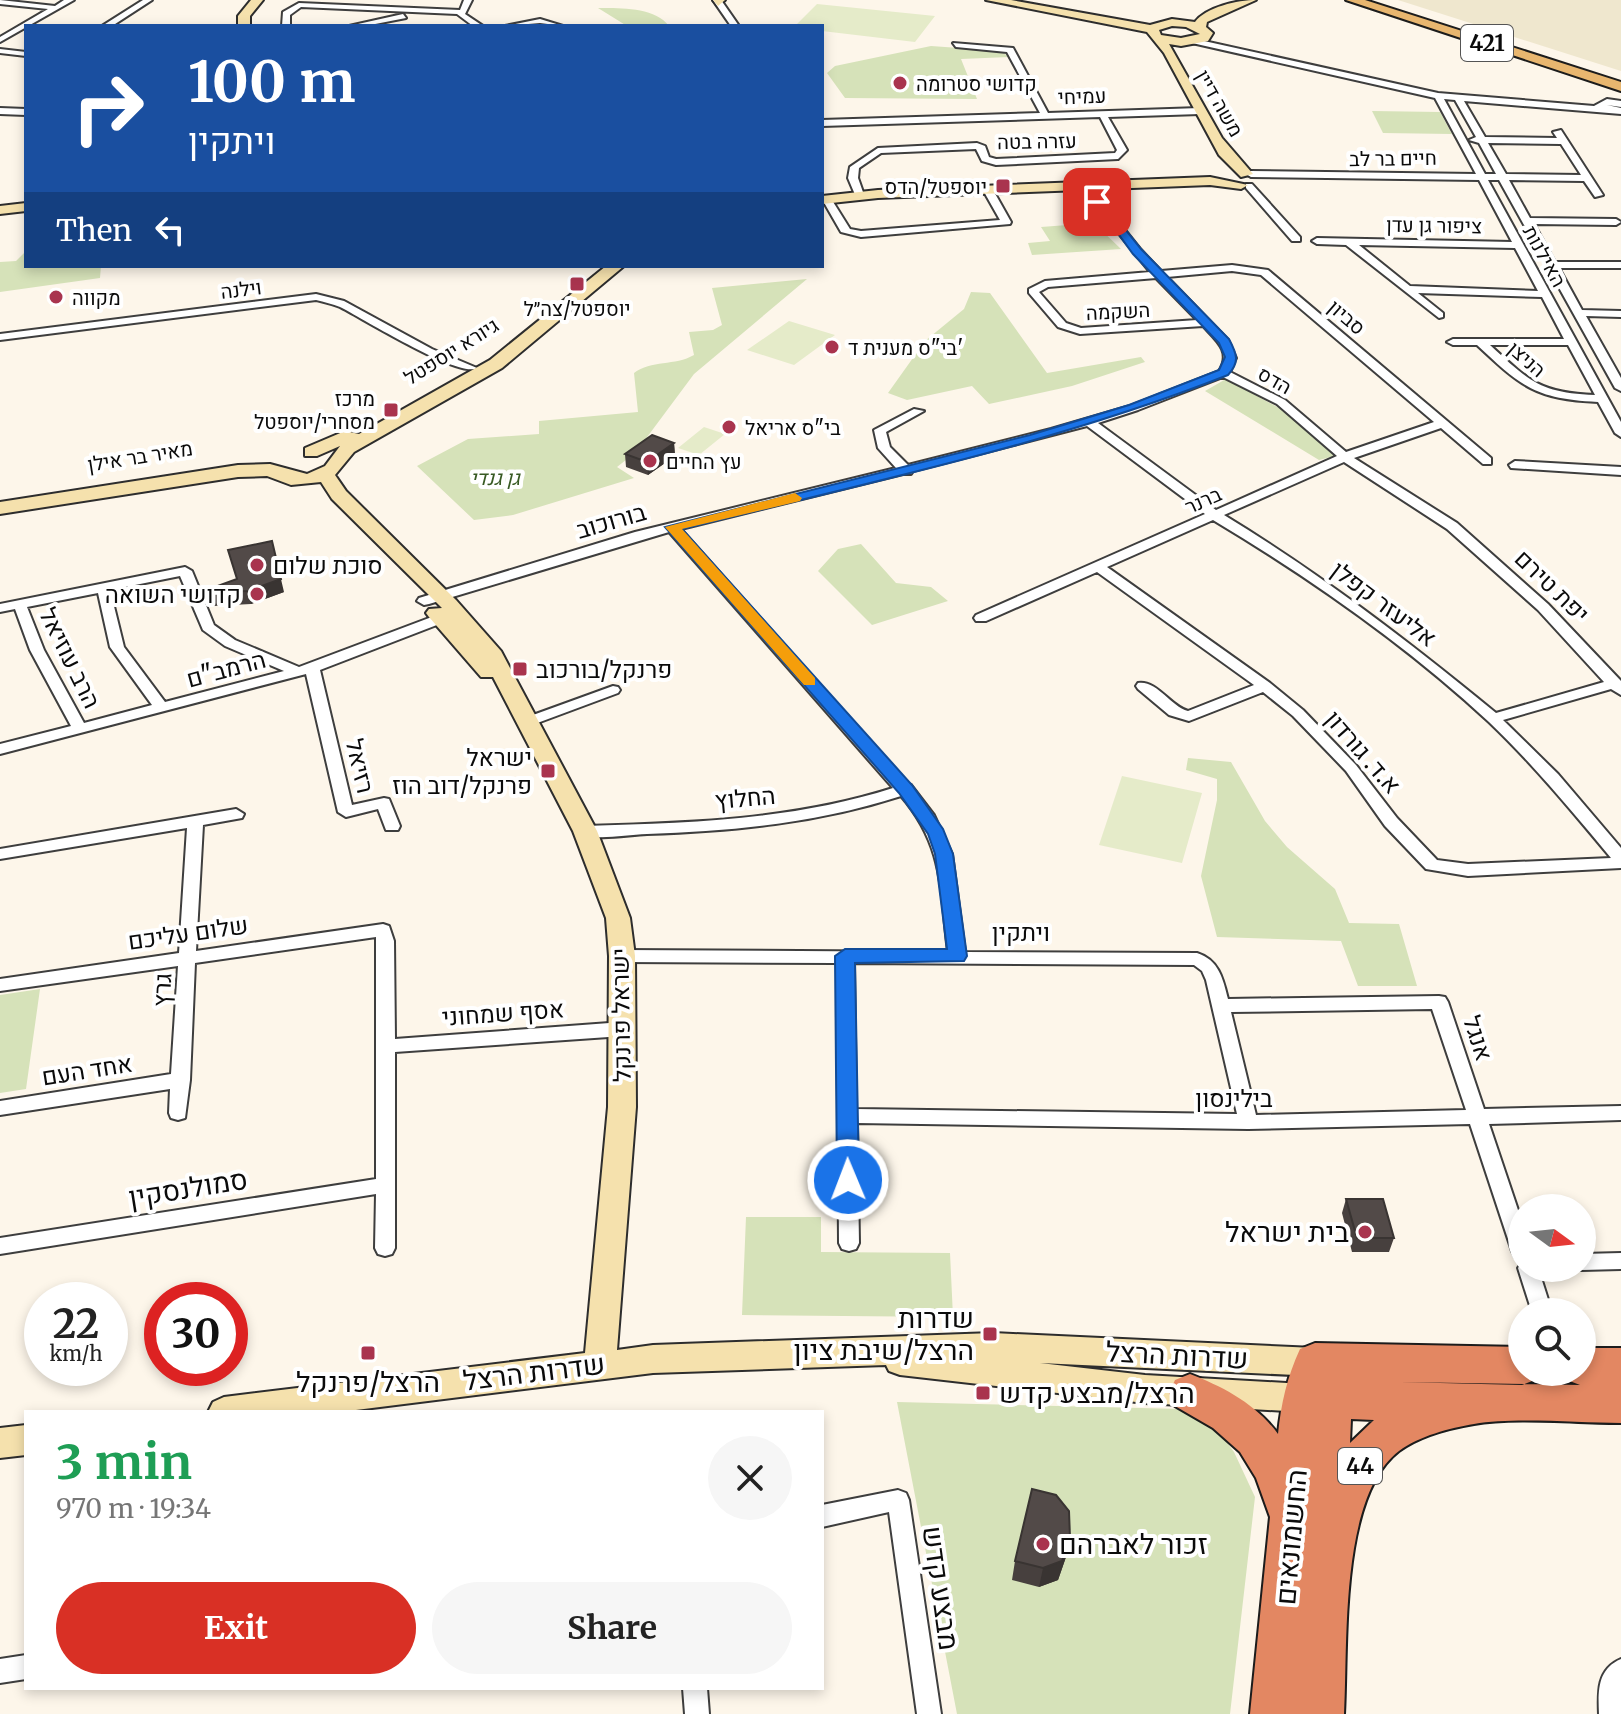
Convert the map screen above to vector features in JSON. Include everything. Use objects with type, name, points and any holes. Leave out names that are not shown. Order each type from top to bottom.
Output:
[{"type":"highway","points":[[1328,1596],[1316,1386],[1508,1367]]},
{"type":"highway","points":[[1596,1367],[1621,1367]]},
{"type":"highway","name":"44","points":[[1316,1386],[1475,1404],[1621,1404]]},
{"type":"highway","name":"החשמונאים","points":[[1274,1714],[1293,1524],[1316,1386]]},
{"type":"highway","points":[[1190,1393],[1226,1409],[1249,1429],[1267,1451],[1281,1483],[1293,1524]]},
{"type":"highway","name":"44","points":[[1328,1596],[1337,1522],[1348,1485],[1380,1439],[1400,1428],[1475,1404]]},
{"type":"highway","name":"החשמונאים","points":[[1320,1714],[1328,1596]]},
{"type":"main road","name":"421","points":[[1352,0],[1621,87]]},
{"type":"main road","name":"421","points":[[1378,0],[1621,78]]},
{"type":"street","points":[[28,24],[70,0]]},
{"type":"street","points":[[109,24],[148,0]]},
{"type":"street","points":[[235,24],[235,16],[248,0]]},
{"type":"street","points":[[244,24],[246,11],[257,0]]},
{"type":"street","points":[[462,12],[468,0]]},
{"type":"street","points":[[992,0],[1162,28],[1438,96],[1602,106],[1621,104]]},
{"type":"street","points":[[1037,0],[1446,92],[1602,106],[1621,111]]},
{"type":"street","points":[[1162,28],[1230,0]]},
{"type":"street","name":"משה דיין","points":[[1171,55],[1195,36],[1201,20],[1250,0]]},
{"type":"street","points":[[718,1],[734,24]]},
{"type":"street","points":[[0,2],[56,8]]},
{"type":"street","points":[[286,24],[286,14],[299,5],[462,12]]},
{"type":"street","points":[[363,24],[428,11]]},
{"type":"street","points":[[462,12],[464,17],[476,24]]},
{"type":"street","points":[[521,24],[540,21],[551,24]]},
{"type":"street","points":[[0,40],[24,26]]},
{"type":"street","name":"משה דיין","points":[[1162,28],[1171,55],[1200,111],[1244,178]]},
{"type":"street","points":[[956,45],[1010,50],[1045,115]]},
{"type":"street","points":[[0,51],[24,54]]},
{"type":"street","name":"האילנות","points":[[1438,96],[1621,433]]},
{"type":"street","name":"האילנות","points":[[1458,98],[1579,313],[1615,366],[1621,388]]},
{"type":"street","points":[[0,111],[24,112]]},
{"type":"street","name":"עמיחי","points":[[824,123],[1200,111]]},
{"type":"street","name":"עזרה בטה","points":[[859,195],[853,178],[855,167],[878,151],[977,146],[982,148],[985,159],[996,162],[1118,156],[1122,150],[1102,113]]},
{"type":"street","points":[[1558,131],[1598,195]]},
{"type":"street","points":[[1462,140],[1564,141]]},
{"type":"street","name":"חיים בר לב","points":[[1244,178],[1481,175],[1588,178]]},
{"type":"street","points":[[988,190],[1006,222],[861,234],[846,232],[824,200],[859,195],[1244,178],[1296,239]]},
{"type":"street","name":"הדס","points":[[1085,186],[1158,273],[1230,349],[1231,364],[1223,373],[1281,402],[1345,457]]},
{"type":"street","points":[[0,208],[24,205]]},
{"type":"street","points":[[1608,210],[1619,225]]},
{"type":"street","points":[[1526,221],[1619,225]]},
{"type":"street","name":"ציפור גן עדן","points":[[1317,241],[1519,245]]},
{"type":"street","name":"ציפור גן עדן","points":[[1349,242],[1439,315]]},
{"type":"street","points":[[1551,265],[1621,265]]},
{"type":"street","name":"גיורא יוספטל","points":[[295,464],[471,368],[597,268]]},
{"type":"street","name":"גיורא יוספטל","points":[[331,468],[348,448],[496,364],[614,268]]},
{"type":"street","name":"סביון","points":[[1158,273],[1245,268],[1270,275],[1487,461]]},
{"type":"street","name":"השקמה","points":[[1158,273],[1045,284],[1033,291],[1062,325],[1080,331],[1206,323]]},
{"type":"street","points":[[1407,289],[1545,294]]},
{"type":"street","name":"וילנה","points":[[0,337],[316,297],[340,303],[428,351],[471,368]]},
{"type":"street","points":[[1579,313],[1621,314]]},
{"type":"street","name":"הניצן","points":[[1453,342],[1572,342]]},
{"type":"street","name":"הניצן","points":[[1480,342],[1535,392],[1559,398],[1603,399]]},
{"type":"street","points":[[1584,365],[1615,366]]},
{"type":"street","name":"בורוכוב","points":[[432,598],[672,527],[907,471],[1089,422],[1223,373]]},
{"type":"street","points":[[907,471],[880,445],[879,435],[880,430],[918,411]]},
{"type":"street","name":"אליעזר קפלן","points":[[1089,422],[1216,516],[1269,548],[1390,633],[1493,718],[1553,778],[1621,861]]},
{"type":"street","name":"ברנר","points":[[981,618],[1345,457],[1443,423]]},
{"type":"street","points":[[327,454],[331,468],[295,464],[327,454]]},
{"type":"street","name":"יפת טירם","points":[[1345,457],[1425,506],[1488,556],[1552,615],[1618,687],[1493,718]]},
{"type":"street","name":"מאיר בר אילן","points":[[0,500],[238,463],[295,464]]},
{"type":"street","name":"ישראל פרנקל","points":[[295,464],[315,489],[432,598]]},
{"type":"street","name":"מאיר בר אילן","points":[[0,508],[295,464]]},
{"type":"street","points":[[1515,465],[1621,471]]},
{"type":"street","name":"ישראל פרנקל","points":[[331,468],[339,495],[448,615],[508,691],[585,831],[618,918],[622,956],[622,1107],[600,1364]]},
{"type":"street","points":[[672,527],[906,789],[937,833],[944,854],[957,956]]},
{"type":"street","name":"א.ד. גורדון","points":[[1097,566],[1298,713],[1351,768],[1391,822],[1432,865],[1468,870],[1621,861]]},
{"type":"street","points":[[0,608],[185,571],[208,627],[230,643],[306,670]]},
{"type":"street","points":[[103,587],[117,647],[162,708]]},
{"type":"street","name":"הרב עוזיאל","points":[[20,605],[37,650],[80,729]]},
{"type":"street","name":"הרמב\"ם","points":[[0,749],[306,670],[448,615]]},
{"type":"street","name":"רזיאל","points":[[306,670],[346,812],[384,803],[392,826]]},
{"type":"street","points":[[1143,686],[1174,712],[1189,716],[1265,686]]},
{"type":"street","points":[[527,722],[613,690]]},
{"type":"street","name":"החלוץ","points":[[585,831],[681,828],[788,819],[855,806],[906,789]]},
{"type":"street","points":[[0,854],[236,814]]},
{"type":"street","name":"גרץ","points":[[178,1113],[195,821]]},
{"type":"street","name":"שלום עליכם","points":[[0,985],[383,930],[386,1046]]},
{"type":"street","name":"ויתקין","points":[[622,956],[1197,959],[1209,967],[1248,1122]]},
{"type":"street","points":[[845,956],[849,1243]]},
{"type":"street","name":"אנגל","points":[[1221,1006],[1439,1002],[1508,1210]]},
{"type":"street","name":"אסף שמחוני","points":[[386,1046],[623,1029]]},
{"type":"street","points":[[385,1248],[386,1046]]},
{"type":"street","name":"אחד העם","points":[[0,1108],[181,1080]]},
{"type":"street","name":"בילינסון","points":[[847,1116],[1248,1122],[1621,1113]]},
{"type":"street","name":"סמולנסקין","points":[[0,1246],[385,1185]]},
{"type":"street","points":[[1596,1262],[1621,1261]]},
{"type":"street","name":"שדרות הרצל","points":[[240,1410],[600,1364],[993,1347],[1316,1386]]},
{"type":"street","name":"שדרות הרצל","points":[[847,1353],[1020,1377],[1190,1393],[1316,1386]]},
{"type":"street","points":[[0,1443],[24,1440]]},
{"type":"street","name":"מבצע קדש","points":[[824,1516],[898,1500],[929,1714]]},
{"type":"street","points":[[0,1671],[24,1667]]},
{"type":"street","points":[[1611,1714],[1608,1693],[1621,1671]]},
{"type":"street","points":[[695,1690],[697,1714]]},
{"type":"shaded area","points":[[1398,0],[1621,0],[1621,71]]},
{"type":"green space","points":[[817,4],[935,16],[915,42],[824,31],[824,24],[797,24]]},
{"type":"green space","points":[[598,8],[646,12],[667,24],[624,24]]},
{"type":"green space","points":[[931,46],[1001,51],[1009,57],[961,59],[977,99],[845,98],[827,73],[835,66]]},
{"type":"green space","points":[[1372,111],[1440,112],[1452,134],[1383,133]]},
{"type":"green space","points":[[1094,223],[1121,249],[1032,255],[1028,243],[1050,241],[1041,227]]},
{"type":"green space","points":[[24,253],[24,268],[101,268],[100,278],[0,292],[0,262],[16,261]]},
{"type":"green space","name":"גן גנדי","points":[[807,279],[694,374],[636,452],[617,467],[634,478],[513,515],[474,520],[417,466],[468,439],[539,434],[539,421],[638,412],[634,373],[648,366],[694,355],[689,332],[713,330],[722,325],[712,288]]},
{"type":"green space","points":[[971,292],[990,293],[1047,373],[1141,357],[1145,362],[1072,386],[989,404],[972,386],[907,400],[888,393],[925,341],[964,309]]},
{"type":"green space","points":[[789,321],[835,335],[794,365],[747,350]]},
{"type":"green space","points":[[1226,379],[1290,414],[1335,456],[1319,460],[1205,391]]},
{"type":"green space","points":[[704,427],[725,434],[699,455],[678,448]]},
{"type":"green space","points":[[861,544],[896,583],[931,587],[948,601],[872,625],[818,571],[838,549]]},
{"type":"green space","points":[[1188,758],[1231,762],[1265,821],[1287,847],[1335,889],[1349,923],[1399,924],[1417,986],[1358,986],[1341,941],[1217,937],[1201,876],[1217,800],[1217,779],[1186,770]]},
{"type":"green space","points":[[1122,776],[1202,793],[1182,863],[1099,845]]},
{"type":"green space","points":[[40,989],[26,1089],[0,1093],[0,995]]},
{"type":"green space","points":[[746,1217],[821,1217],[821,1252],[950,1253],[953,1317],[742,1315]]},
{"type":"green space","points":[[897,1402],[1182,1409],[1214,1425],[1234,1452],[1255,1497],[1230,1714],[957,1714]]},
{"type":"building","points":[[652,435],[674,443],[647,462],[625,454]]},
{"type":"building","points":[[272,541],[281,579],[248,591],[210,592],[209,589],[237,579],[228,550]]},
{"type":"building","points":[[1346,1199],[1383,1199],[1394,1238],[1357,1238]]},
{"type":"building","name":"זכור לאברהם","points":[[1032,1489],[1056,1495],[1069,1511],[1070,1538],[1062,1561],[1043,1568],[1015,1561]]},
{"type":"slow traffic","points":[[795,498],[672,527],[810,681]]},
{"type":"place","name":"קדושי סטרומה","points":[[900,83]]},
{"type":"place","name":"יוספטל/הדס","points":[[1003,186]]},
{"type":"place","name":"יוספטל/צה״ל","points":[[577,284]]},
{"type":"place","name":"מקווה","points":[[56,297]]},
{"type":"place","name":"בי\"ס מענית ד'","points":[[832,347]]},
{"type":"place","name":"מרכז מסחרי/יוספטל","points":[[391,410]]},
{"type":"place","name":"בי\"ס אריאל","points":[[729,427]]},
{"type":"place","name":"עץ החיים","points":[[650,461]]},
{"type":"place","name":"סוכת שלום","points":[[257,565]]},
{"type":"place","name":"קדושי השואה","points":[[257,594]]},
{"type":"place","name":"פרנקל/בורכוב","points":[[520,669]]},
{"type":"place","name":"ישראל פרנקל/דוב הוז","points":[[548,771]]},
{"type":"place","name":"בית ישראל","points":[[1365,1232]]},
{"type":"place","name":"שדרות הרצל/שיבת ציון","points":[[990,1334]]},
{"type":"place","name":"הרצל/פרנקל","points":[[368,1353]]},
{"type":"place","name":"הרצל/מבצע קדש","points":[[983,1393]]},
{"type":"place","name":"זכור לאברהם","points":[[1043,1544]]},
{"type":"route","points":[[848,1180],[845,956],[957,956],[944,854],[937,833],[906,789],[672,527],[1035,438],[1134,408],[1223,373],[1231,364],[1230,349],[1137,252],[1097,202]]}]
